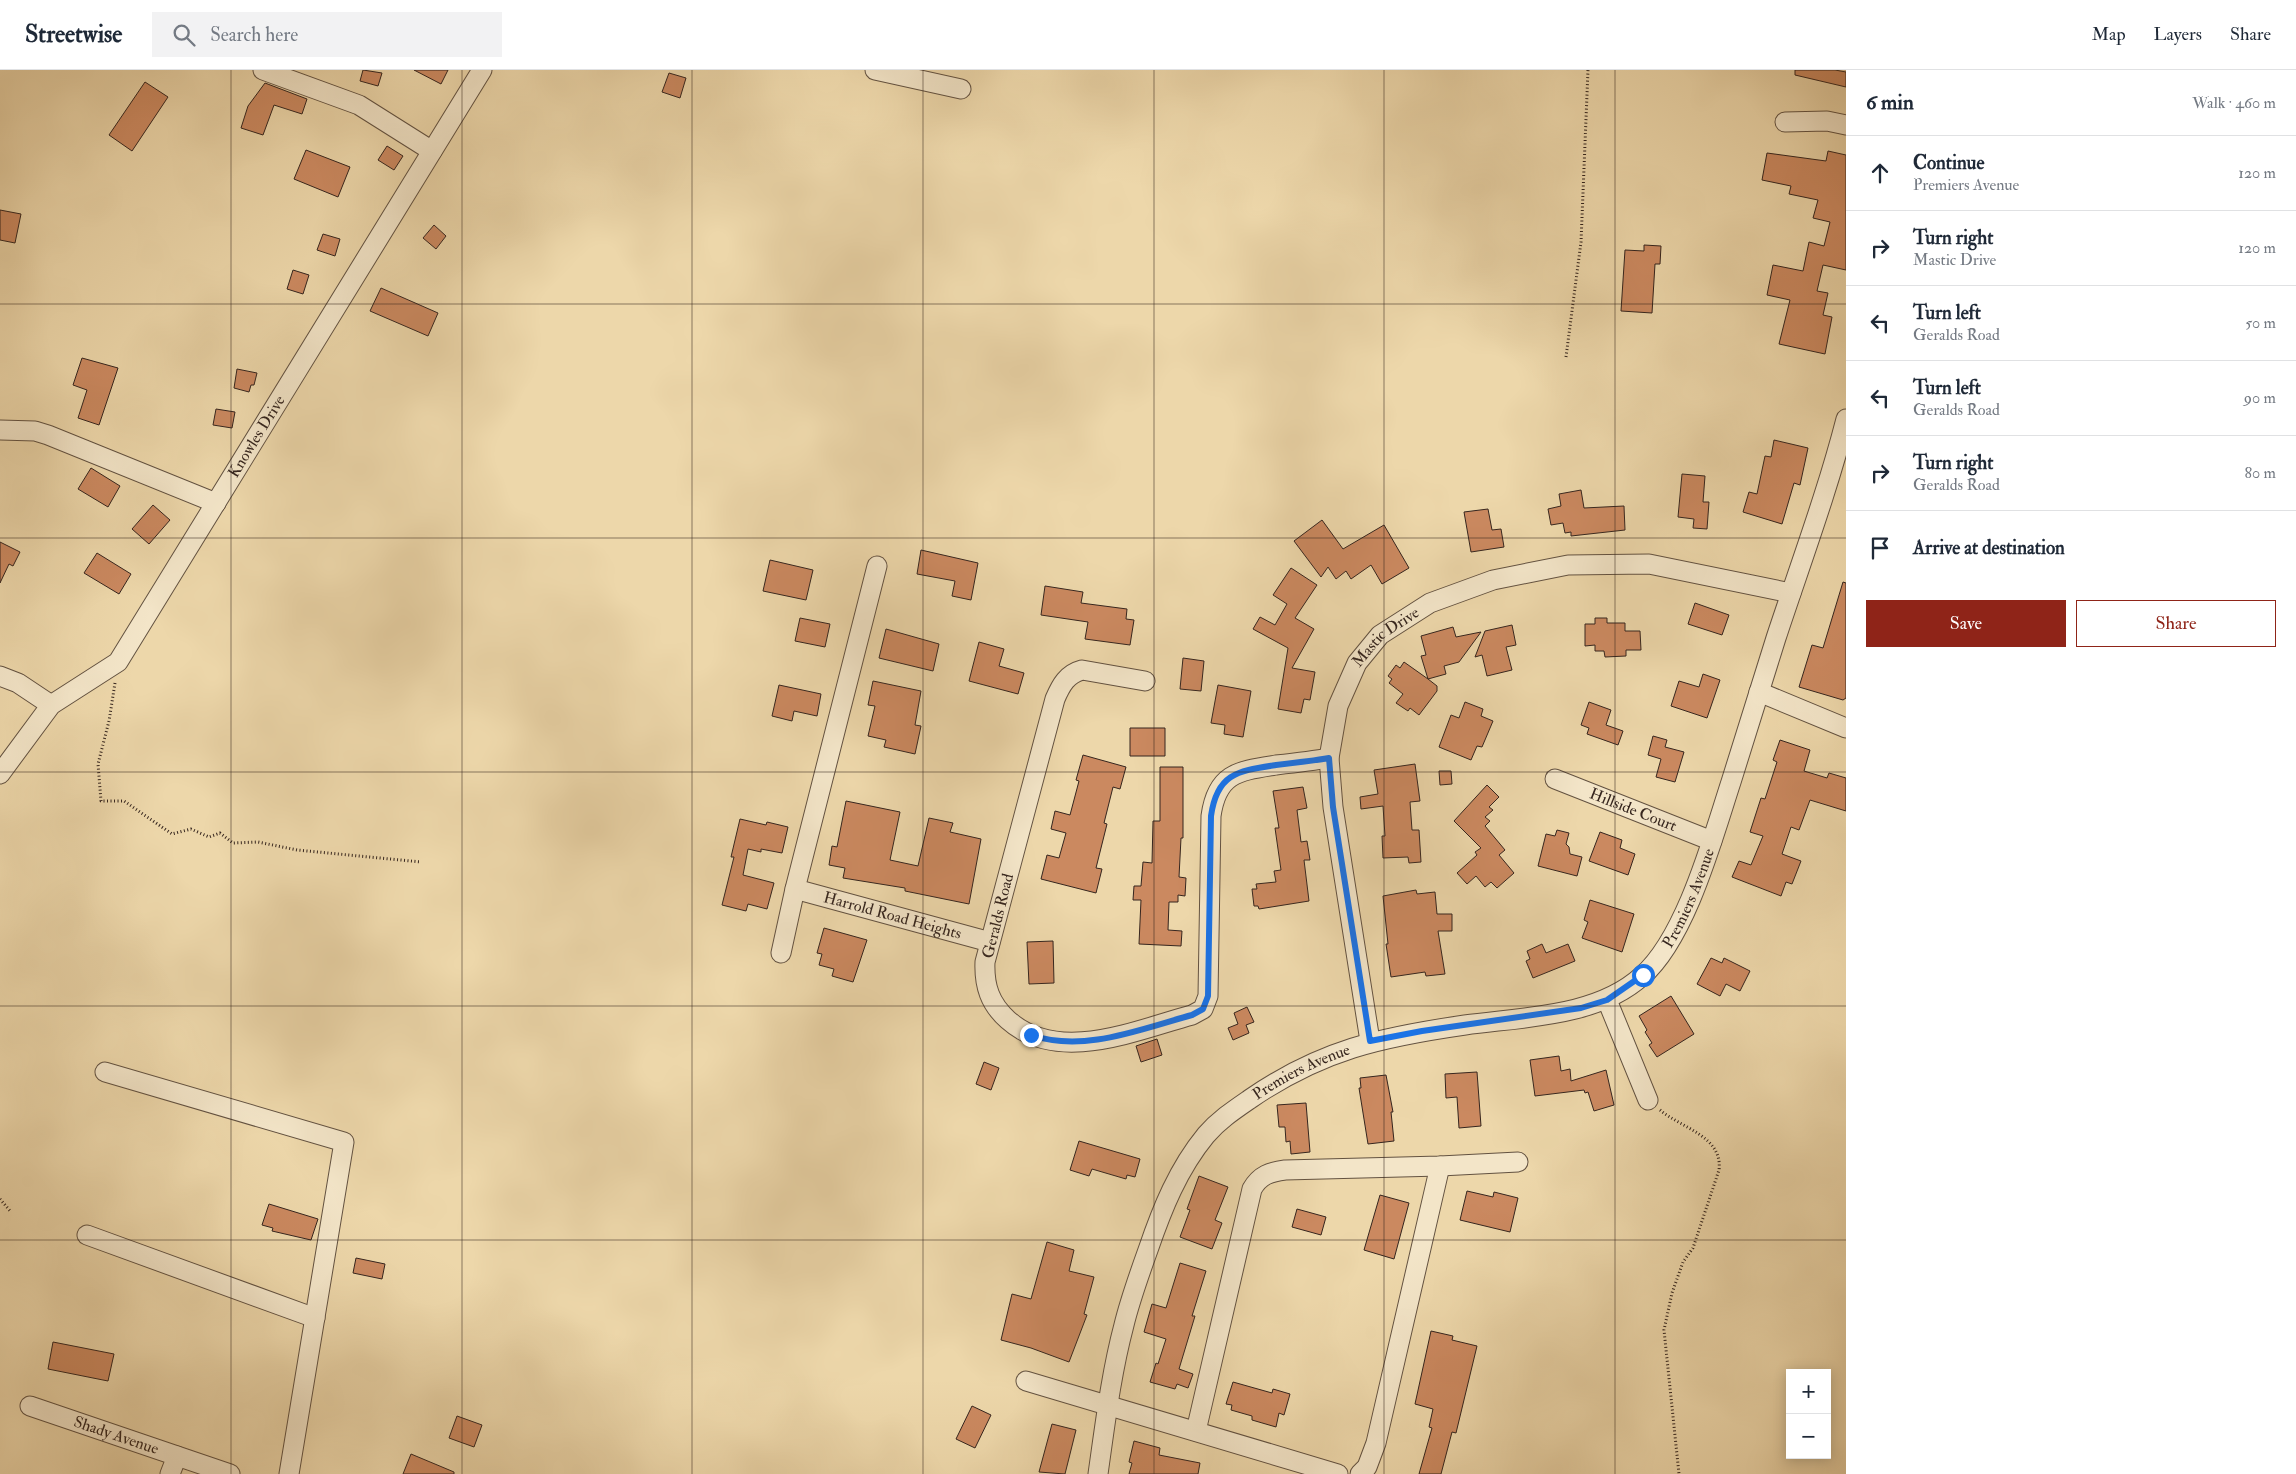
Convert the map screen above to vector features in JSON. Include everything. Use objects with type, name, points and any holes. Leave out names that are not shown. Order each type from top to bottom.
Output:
[{"type":"street","points":[[263,70],[359,105],[432,151]]},
{"type":"street","name":"Knowles Drive","points":[[0,774],[51,705],[118,662],[482,70]]},
{"type":"street","points":[[875,70],[961,89]]},
{"type":"street","points":[[1785,122],[1827,121],[1846,125]]},
{"type":"street","name":"Premiers Avenue","points":[[1098,1474],[1108,1405],[1123,1326],[1136,1283],[1160,1216],[1183,1167],[1207,1134],[1224,1118],[1266,1088],[1314,1062],[1370,1041],[1422,1031],[1581,1008],[1607,1000],[1643,975],[1659,958],[1680,922],[1712,841],[1791,594],[1824,498],[1846,419]]},
{"type":"street","points":[[0,430],[35,431],[48,435],[216,503]]},
{"type":"street","name":"Mastic Drive","points":[[1370,1041],[1333,807],[1329,758],[1338,706],[1357,664],[1380,635],[1430,603],[1484,583],[1568,565],[1649,564],[1791,594]]},
{"type":"street","points":[[781,953],[795,890],[877,566]]},
{"type":"street","name":"Geralds Road","points":[[1144,680],[1082,670],[1074,672],[1060,688],[990,942],[984,976],[992,1001],[999,1012],[1012,1024],[1038,1038],[1059,1042],[1088,1041],[1199,1012],[1203,1009],[1208,996],[1211,816],[1218,789],[1230,776],[1244,770],[1329,758]]},
{"type":"street","points":[[0,676],[18,683],[51,705]]},
{"type":"street","points":[[1759,692],[1846,728]]},
{"type":"street","name":"Hillside Court","points":[[1555,779],[1712,841]]},
{"type":"street","name":"Harrold Road Heights","points":[[795,890],[990,942]]},
{"type":"street","points":[[1607,1000],[1648,1100]]},
{"type":"street","points":[[105,1072],[344,1142],[289,1474]]},
{"type":"street","points":[[1196,1431],[1252,1189],[1256,1181],[1264,1175],[1285,1170],[1518,1162]]},
{"type":"street","points":[[1360,1474],[1367,1467],[1374,1451],[1440,1166]]},
{"type":"street","points":[[87,1235],[315,1318]]},
{"type":"street","points":[[1026,1381],[1338,1474]]},
{"type":"street","name":"Shady Avenue","points":[[30,1406],[230,1474]]},
{"type":"street","points":[[170,1474],[177,1456]]},
{"type":"path","points":[[1566,357],[1581,242],[1588,70]]},
{"type":"path","points":[[118,662],[108,721],[98,764],[101,801],[124,801],[172,834],[191,829],[209,837],[220,833],[233,843],[258,842],[297,850],[421,862]]},
{"type":"path","points":[[1648,1100],[1669,1118],[1709,1142],[1720,1157],[1719,1170],[1693,1248],[1683,1262],[1665,1318],[1664,1330],[1679,1474]]},
{"type":"path","points":[[0,1199],[11,1212]]},
{"type":"building","points":[[363,70],[382,73],[378,86],[360,81]]},
{"type":"building","points":[[414,70],[448,70],[441,84]]},
{"type":"building","points":[[1795,70],[1835,70],[1846,72],[1846,87],[1795,75]]},
{"type":"building","points":[[669,73],[686,78],[680,98],[662,92]]},
{"type":"building","points":[[145,82],[168,97],[132,151],[109,135]]},
{"type":"building","points":[[265,83],[307,99],[302,114],[274,105],[263,135],[241,128],[248,106]]},
{"type":"building","points":[[387,146],[403,156],[394,170],[378,160]]},
{"type":"building","points":[[306,150],[350,167],[338,197],[294,179]]},
{"type":"building","points":[[1828,151],[1846,155],[1846,270],[1823,265],[1817,291],[1828,293],[1823,315],[1832,317],[1825,354],[1779,344],[1790,300],[1767,295],[1773,265],[1803,271],[1809,242],[1824,246],[1830,222],[1813,218],[1818,200],[1789,194],[1791,186],[1762,180],[1767,153],[1826,161]]},
{"type":"building","points":[[0,210],[21,214],[15,243],[0,240]]},
{"type":"building","points":[[434,225],[446,236],[436,249],[423,238]]},
{"type":"building","points":[[323,234],[340,239],[335,256],[317,250]]},
{"type":"building","points":[[1644,245],[1661,246],[1660,264],[1655,264],[1652,313],[1621,311],[1625,250],[1644,251]]},
{"type":"building","points":[[293,270],[309,275],[303,294],[287,289]]},
{"type":"building","points":[[381,288],[438,313],[428,336],[370,311]]},
{"type":"building","points":[[82,358],[118,368],[99,425],[78,418],[87,390],[73,385]]},
{"type":"building","points":[[237,369],[257,373],[254,385],[251,385],[249,392],[234,388]]},
{"type":"building","points":[[216,409],[235,412],[232,428],[213,425]]},
{"type":"building","points":[[1774,440],[1808,448],[1800,485],[1794,483],[1782,524],[1743,512],[1749,492],[1757,494],[1765,456],[1771,457]]},
{"type":"building","points":[[91,468],[120,486],[108,507],[78,489]]},
{"type":"building","points":[[1682,474],[1705,476],[1703,502],[1709,502],[1707,529],[1693,528],[1694,519],[1678,517]]},
{"type":"building","points":[[1581,490],[1584,508],[1624,506],[1625,530],[1571,536],[1571,532],[1565,533],[1563,523],[1551,525],[1548,509],[1561,506],[1559,494]]},
{"type":"building","points":[[153,505],[170,520],[149,544],[132,529]]},
{"type":"building","points":[[1488,509],[1492,530],[1501,529],[1504,547],[1471,552],[1464,512]]},
{"type":"building","points":[[1322,520],[1343,549],[1384,525],[1409,568],[1382,584],[1371,565],[1351,579],[1346,571],[1336,579],[1328,567],[1321,577],[1294,541]]},
{"type":"building","points":[[0,542],[20,552],[13,566],[9,564],[0,583]]},
{"type":"building","points":[[921,550],[978,563],[971,600],[952,596],[955,581],[917,574]]},
{"type":"building","points":[[97,553],[131,574],[119,594],[84,573]]},
{"type":"building","points":[[770,560],[813,570],[806,600],[763,591]]},
{"type":"building","points":[[1291,568],[1317,585],[1295,618],[1314,629],[1292,668],[1315,672],[1310,700],[1304,699],[1301,713],[1278,709],[1288,648],[1253,629],[1260,617],[1275,625],[1287,604],[1273,595]]},
{"type":"building","points":[[1843,582],[1846,583],[1846,698],[1843,700],[1799,687],[1812,645],[1823,648]]},
{"type":"building","points":[[1045,586],[1083,592],[1081,603],[1127,609],[1126,619],[1134,620],[1130,645],[1085,639],[1088,622],[1041,615]]},
{"type":"building","points":[[1695,603],[1729,615],[1722,635],[1688,624]]},
{"type":"building","points":[[800,618],[830,624],[825,647],[795,641]]},
{"type":"building","points":[[1595,618],[1607,618],[1607,623],[1625,623],[1625,631],[1640,631],[1641,650],[1626,650],[1626,656],[1605,657],[1604,651],[1595,651],[1595,645],[1585,646],[1585,624],[1595,624]]},
{"type":"building","points":[[1512,625],[1516,645],[1506,647],[1512,670],[1487,676],[1482,655],[1475,657],[1485,631]]},
{"type":"building","points":[[1453,627],[1456,637],[1481,632],[1459,662],[1444,666],[1446,674],[1428,679],[1421,656],[1426,655],[1421,636]]},
{"type":"building","points":[[886,629],[939,644],[933,671],[879,658]]},
{"type":"building","points":[[979,642],[1004,649],[999,666],[1024,673],[1018,694],[969,681]]},
{"type":"building","points":[[1183,658],[1204,661],[1201,691],[1180,689]]},
{"type":"building","points":[[1404,662],[1437,686],[1437,691],[1419,715],[1410,708],[1408,711],[1396,703],[1403,694],[1389,683],[1392,679],[1388,676],[1396,665],[1400,668]]},
{"type":"building","points":[[1703,674],[1720,680],[1707,718],[1671,706],[1679,681],[1699,687]]},
{"type":"building","points":[[873,681],[921,691],[915,725],[921,726],[915,754],[884,747],[886,740],[868,736],[875,706],[868,705]]},
{"type":"building","points":[[779,685],[821,694],[817,716],[794,711],[792,721],[772,716]]},
{"type":"building","points":[[1218,685],[1251,691],[1243,737],[1224,734],[1225,725],[1211,723]]},
{"type":"building","points":[[1465,702],[1483,709],[1481,716],[1493,721],[1482,747],[1477,746],[1471,760],[1439,747],[1451,715],[1459,718]]},
{"type":"building","points":[[1589,702],[1611,710],[1606,725],[1623,731],[1618,745],[1587,734],[1589,728],[1581,725]]},
{"type":"building","points":[[1130,728],[1165,728],[1165,756],[1130,756]]},
{"type":"building","points":[[1653,736],[1667,740],[1665,747],[1684,752],[1675,782],[1656,777],[1661,759],[1648,755]]},
{"type":"building","points":[[1780,740],[1810,750],[1804,771],[1827,778],[1829,773],[1846,778],[1846,811],[1810,800],[1799,830],[1791,827],[1782,854],[1801,861],[1792,884],[1786,882],[1781,896],[1732,877],[1739,861],[1751,865],[1763,836],[1750,832],[1761,798],[1765,799],[1777,762],[1773,760]]},
{"type":"building","points":[[1083,755],[1126,767],[1120,789],[1113,787],[1104,823],[1107,824],[1096,868],[1102,869],[1096,893],[1041,879],[1047,855],[1059,858],[1066,833],[1051,829],[1055,811],[1070,815],[1079,781],[1076,780]]},
{"type":"building","points":[[1415,764],[1420,801],[1410,802],[1412,830],[1419,830],[1421,862],[1409,863],[1408,857],[1383,858],[1382,836],[1385,836],[1383,806],[1361,809],[1360,797],[1378,794],[1374,770]]},
{"type":"building","points":[[1160,767],[1183,767],[1183,838],[1181,838],[1179,877],[1186,878],[1185,896],[1178,895],[1178,902],[1169,902],[1168,930],[1182,931],[1181,946],[1139,944],[1141,900],[1133,900],[1134,886],[1141,886],[1143,862],[1152,863],[1153,821],[1160,821]]},
{"type":"building","points":[[1439,771],[1451,771],[1452,784],[1440,785]]},
{"type":"building","points":[[1487,785],[1499,797],[1489,807],[1493,810],[1485,817],[1490,821],[1485,826],[1505,850],[1499,855],[1514,873],[1497,888],[1491,882],[1485,887],[1476,876],[1467,884],[1457,873],[1477,855],[1475,852],[1481,848],[1454,821]]},
{"type":"building","points":[[1303,787],[1307,808],[1297,810],[1301,842],[1307,841],[1310,860],[1304,860],[1309,901],[1259,909],[1258,906],[1254,906],[1252,889],[1257,889],[1256,884],[1276,882],[1274,871],[1281,870],[1275,828],[1279,828],[1273,791]]},
{"type":"building","points":[[846,801],[900,812],[890,860],[918,866],[929,818],[953,823],[950,832],[981,839],[969,904],[905,891],[905,888],[843,878],[845,868],[829,865],[832,846],[837,847]]},
{"type":"building","points":[[740,819],[766,825],[767,822],[788,827],[782,853],[761,849],[761,852],[748,849],[743,875],[774,883],[767,909],[748,904],[746,911],[722,905],[734,857],[731,857]]},
{"type":"building","points":[[1557,830],[1569,833],[1566,844],[1569,847],[1570,854],[1582,857],[1577,876],[1538,866],[1546,834],[1555,836]]},
{"type":"building","points":[[1600,832],[1622,840],[1620,848],[1635,854],[1628,875],[1589,861]]},
{"type":"building","points":[[1416,890],[1417,894],[1435,892],[1437,914],[1452,914],[1452,931],[1438,931],[1445,974],[1426,976],[1425,972],[1391,977],[1386,944],[1388,944],[1383,896]]},
{"type":"building","points":[[1590,900],[1634,914],[1622,952],[1582,938],[1588,922],[1584,920]]},
{"type":"building","points":[[824,928],[867,940],[853,982],[832,976],[834,969],[819,965],[822,954],[817,953]]},
{"type":"building","points":[[1053,941],[1054,983],[1029,984],[1027,942]]},
{"type":"building","points":[[1542,944],[1546,953],[1568,944],[1575,961],[1533,978],[1526,961],[1530,959],[1527,951]]},
{"type":"building","points":[[1711,958],[1722,963],[1724,958],[1750,971],[1740,991],[1726,984],[1720,996],[1697,984]]},
{"type":"building","points":[[1671,996],[1694,1034],[1657,1057],[1649,1045],[1652,1043],[1645,1032],[1647,1030],[1639,1016]]},
{"type":"building","points":[[1247,1007],[1254,1022],[1246,1025],[1249,1033],[1233,1040],[1228,1028],[1238,1024],[1234,1013]]},
{"type":"building","points":[[1157,1039],[1162,1055],[1141,1062],[1136,1046]]},
{"type":"building","points":[[1559,1056],[1561,1071],[1570,1069],[1571,1081],[1606,1070],[1614,1105],[1594,1111],[1588,1092],[1585,1093],[1584,1090],[1535,1096],[1530,1060]]},
{"type":"building","points":[[984,1062],[999,1068],[991,1090],[976,1084]]},
{"type":"building","points":[[1477,1072],[1481,1126],[1459,1128],[1457,1097],[1446,1098],[1445,1074]]},
{"type":"building","points":[[1386,1075],[1393,1112],[1391,1112],[1394,1141],[1368,1144],[1359,1088],[1361,1088],[1360,1078]]},
{"type":"building","points":[[1306,1103],[1310,1152],[1291,1154],[1290,1141],[1286,1142],[1285,1127],[1279,1127],[1277,1105]]},
{"type":"building","points":[[1079,1141],[1140,1159],[1135,1177],[1127,1175],[1126,1179],[1092,1169],[1089,1176],[1070,1170]]},
{"type":"building","points":[[1199,1176],[1228,1187],[1215,1220],[1222,1223],[1212,1249],[1180,1237],[1190,1210],[1187,1209]]},
{"type":"building","points":[[1467,1191],[1493,1197],[1494,1192],[1518,1198],[1510,1232],[1460,1220]]},
{"type":"building","points":[[1380,1195],[1409,1203],[1394,1259],[1364,1250]]},
{"type":"building","points":[[269,1204],[318,1219],[311,1240],[272,1231],[273,1228],[262,1225]]},
{"type":"building","points":[[1297,1209],[1326,1217],[1321,1235],[1292,1227]]},
{"type":"building","points":[[1047,1242],[1074,1250],[1069,1271],[1094,1277],[1084,1314],[1087,1315],[1069,1362],[1031,1348],[1001,1340],[1012,1294],[1031,1299]]},
{"type":"building","points":[[356,1258],[385,1264],[382,1279],[353,1273]]},
{"type":"building","points":[[1180,1263],[1206,1271],[1192,1316],[1195,1316],[1179,1369],[1193,1374],[1188,1388],[1177,1384],[1175,1389],[1150,1382],[1166,1339],[1144,1332],[1152,1304],[1166,1308]]},
{"type":"building","points":[[1431,1331],[1453,1336],[1452,1340],[1477,1346],[1456,1433],[1452,1432],[1441,1474],[1419,1474],[1432,1428],[1429,1427],[1433,1409],[1415,1404]]},
{"type":"building","points":[[53,1342],[114,1354],[108,1381],[48,1369]]},
{"type":"building","points":[[1233,1382],[1272,1393],[1273,1389],[1290,1394],[1284,1415],[1279,1413],[1276,1427],[1252,1420],[1252,1416],[1231,1410],[1232,1405],[1226,1404]]},
{"type":"building","points":[[972,1406],[991,1415],[975,1448],[956,1439]]},
{"type":"building","points":[[457,1416],[482,1425],[474,1447],[449,1438]]},
{"type":"building","points":[[1052,1424],[1076,1430],[1065,1474],[1039,1472]]},
{"type":"building","points":[[1134,1441],[1160,1448],[1159,1455],[1200,1463],[1198,1474],[1129,1474],[1132,1463],[1129,1462]]},
{"type":"building","points":[[411,1454],[454,1472],[454,1474],[403,1474]]},
{"type":"route","points":[[1031,1035],[1059,1042],[1088,1041],[1192,1015],[1203,1009],[1208,996],[1211,816],[1212,805],[1218,789],[1230,776],[1244,770],[1329,758],[1333,807],[1370,1041],[1422,1031],[1581,1008],[1607,1000],[1626,989],[1643,975]]}]
